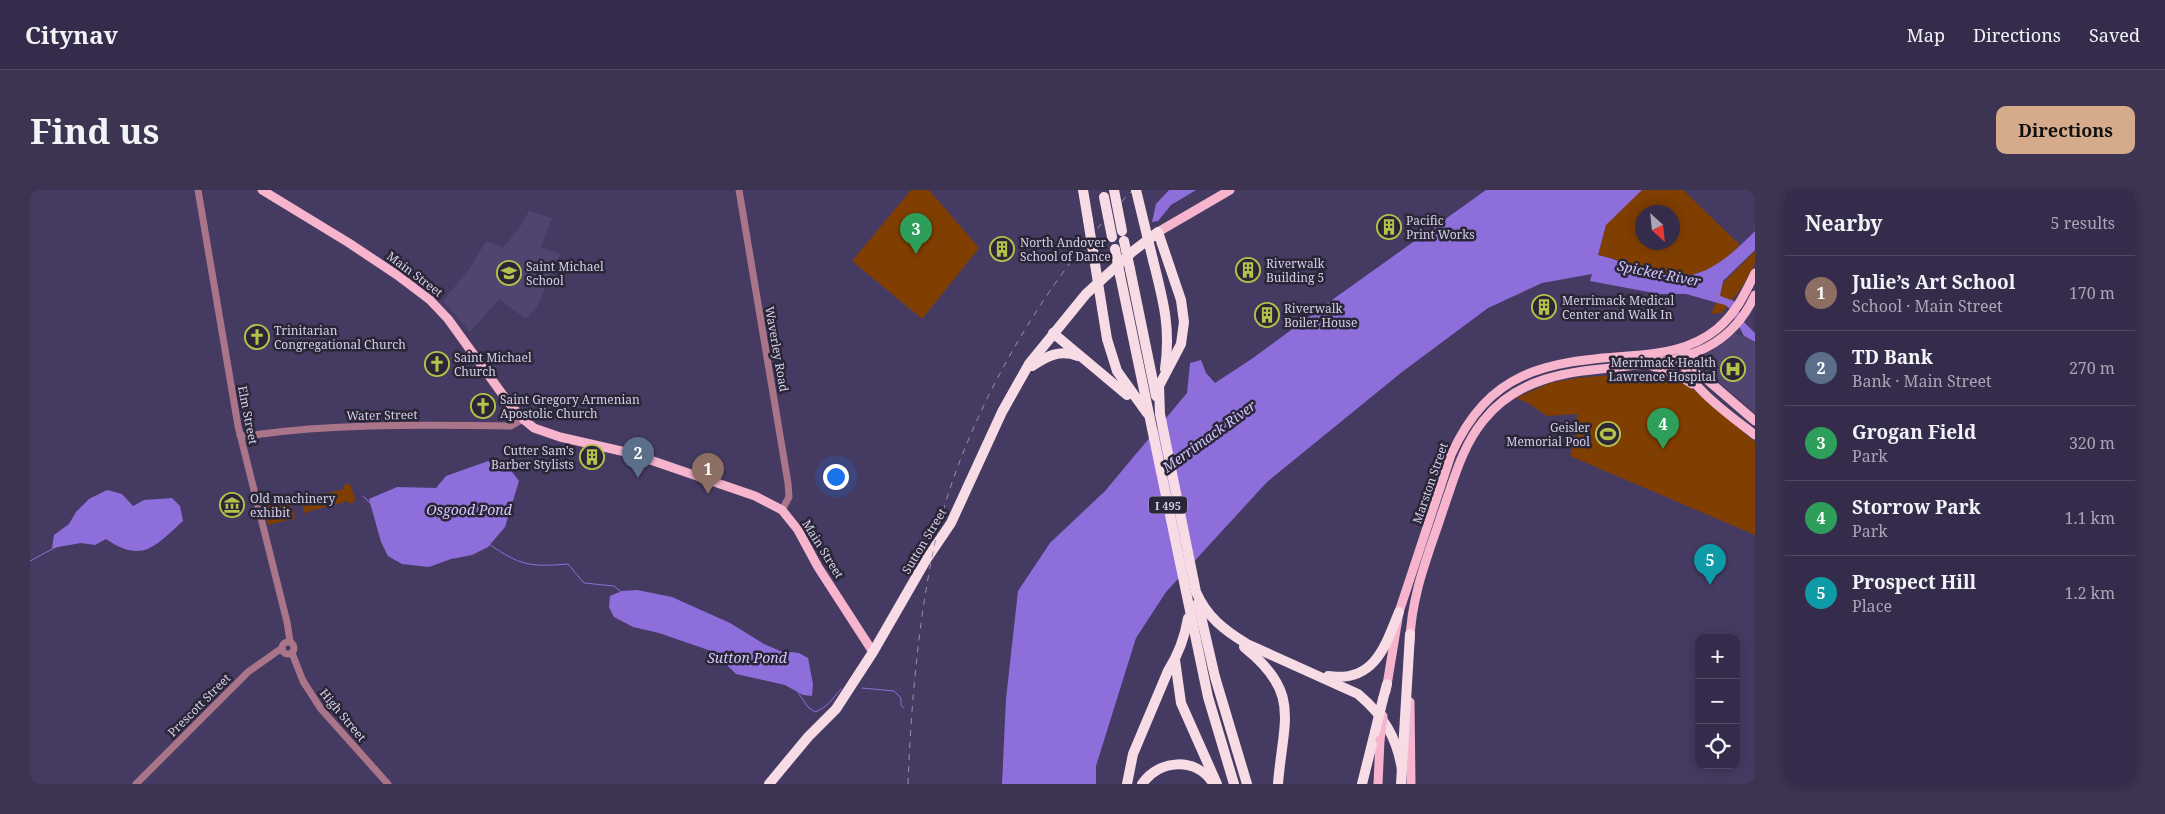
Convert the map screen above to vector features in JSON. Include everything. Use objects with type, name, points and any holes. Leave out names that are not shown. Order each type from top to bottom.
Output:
[{"type":"highway","points":[[1082,190],[1107,339],[1117,371],[1149,416],[1188,616],[1186,630],[1175,660],[1168,671],[1133,754],[1127,784]]},
{"type":"highway","name":"I 495","points":[[1114,190],[1201,618],[1215,677],[1248,784]]},
{"type":"highway","points":[[1136,190],[1168,326],[1164,374]]},
{"type":"highway","name":"I 495","points":[[1103,194],[1192,626],[1208,696],[1234,784]]},
{"type":"highway","points":[[1158,232],[1181,300],[1184,322],[1180,344],[1159,386],[1160,414],[1196,592],[1203,608],[1236,641],[1268,668],[1284,698],[1284,730],[1278,784]]},
{"type":"highway","name":"Sutton Street","points":[[769,784],[808,737],[836,709],[873,652],[926,560],[951,523],[1002,412],[1026,369],[1074,307],[1132,252],[1158,232]]},
{"type":"highway","points":[[1053,333],[1139,403]]},
{"type":"highway","points":[[1026,369],[1056,353],[1069,353],[1085,359]]},
{"type":"highway","points":[[1314,673],[1338,677],[1351,676],[1372,665],[1383,652],[1400,612]]},
{"type":"highway","points":[[1402,784],[1410,634]]},
{"type":"highway","points":[[1233,636],[1358,694],[1373,706],[1387,724],[1399,751],[1402,770]]},
{"type":"highway","points":[[1175,660],[1181,703],[1217,784]]},
{"type":"highway","points":[[1362,784],[1377,736],[1387,684]]},
{"type":"highway","points":[[1142,784],[1154,772],[1176,764],[1194,767],[1209,778],[1213,784]]},
{"type":"main road","name":"Main Street","points":[[262,190],[349,243],[430,300],[448,319],[492,381],[523,419],[540,431],[630,453],[754,496],[782,510],[798,530],[810,554],[873,652]]},
{"type":"main road","points":[[1158,232],[1230,190]]},
{"type":"main road","points":[[1724,328],[1740,303],[1753,277]]},
{"type":"main road","points":[[1724,328],[1746,313],[1755,295]]},
{"type":"main road","name":"Marston Street","points":[[1387,684],[1400,612],[1451,455],[1469,422],[1489,399],[1517,379],[1548,366],[1589,358],[1633,356],[1683,348],[1724,328]]},
{"type":"main road","name":"Marston Street","points":[[1411,784],[1410,634],[1414,598],[1459,461],[1469,440],[1483,420],[1494,409],[1516,392],[1547,377],[1576,371],[1646,365],[1686,357],[1712,344],[1724,328]]},
{"type":"main road","points":[[1683,348],[1686,357],[1697,371],[1755,421]]},
{"type":"main road","points":[[1686,357],[1683,365],[1689,376],[1701,389],[1755,435]]},
{"type":"main road","points":[[1646,365],[1680,376],[1701,389]]},
{"type":"main road","points":[[1377,736],[1378,784]]},
{"type":"street","name":"Elm Street","points":[[198,190],[215,301],[240,435],[287,622],[290,642]]},
{"type":"street","name":"Waverley Road","points":[[739,190],[788,483],[789,497],[782,510]]},
{"type":"street","name":"Water Street","points":[[240,435],[369,425],[511,426],[523,419]]},
{"type":"street","points":[[290,642],[294,646],[292,653],[285,653],[282,648],[284,644],[290,642]]},
{"type":"street","name":"Prescott Street","points":[[136,784],[248,672],[282,648]]},
{"type":"street","name":"High Street","points":[[292,653],[303,681],[319,706],[388,784]]},
{"type":"shaded area","points":[[911,190],[929,190],[979,248],[922,319],[852,261]]},
{"type":"shaded area","points":[[1642,190],[1683,190],[1740,245],[1721,261],[1704,271],[1688,275],[1655,272],[1598,255],[1606,225]]},
{"type":"shaded area","name":"Saint Michael School","points":[[529,211],[552,218],[541,247],[560,254],[537,307],[526,319],[499,299],[470,332],[443,301],[470,268],[486,241],[503,247],[519,229]]},
{"type":"shaded area","points":[[1755,251],[1755,264],[1740,290],[1722,313],[1711,314],[1724,282]]},
{"type":"shaded area","name":"Merrimack Health Lawrence Hospital","points":[[1735,333],[1755,343],[1755,413],[1720,383],[1702,355]]},
{"type":"shaded area","points":[[1646,372],[1671,376],[1689,386],[1755,442],[1755,535],[1570,456],[1576,434],[1574,425],[1578,414],[1547,416],[1528,403],[1516,398],[1550,383],[1577,378]]},
{"type":"shaded area","points":[[350,484],[355,499],[353,503],[350,504],[348,501],[306,512],[305,516],[300,496],[306,494],[308,498],[344,489],[343,485]]},
{"type":"shaded area","points":[[289,497],[295,518],[268,525],[263,503]]},
{"type":"water","points":[[1169,190],[1196,190],[1171,205],[1158,221],[1152,222],[1156,204]]},
{"type":"water","name":"Merrimack River","points":[[1486,190],[1642,190],[1606,225],[1598,255],[1665,275],[1692,275],[1704,271],[1726,258],[1755,231],[1755,250],[1723,281],[1720,296],[1734,301],[1744,322],[1755,333],[1755,342],[1744,336],[1729,308],[1725,305],[1686,294],[1659,294],[1590,281],[1592,274],[1542,283],[1488,308],[1402,372],[1267,482],[1166,592],[1136,638],[1096,766],[1096,784],[1002,784],[1006,699],[1018,591],[1050,543],[1105,491],[1187,393],[1190,363],[1201,360],[1206,373],[1215,383],[1253,358]]},
{"type":"water","name":"Osgood Pond","points":[[491,460],[509,468],[519,481],[505,527],[488,547],[472,555],[451,559],[429,567],[402,564],[388,556],[381,542],[369,499],[397,487],[436,488],[446,476]]},
{"type":"water","points":[[107,490],[122,494],[133,506],[144,500],[172,498],[180,506],[183,521],[156,544],[148,549],[139,551],[119,546],[106,539],[95,545],[81,543],[52,548],[54,535],[69,524],[76,512],[89,499]]},
{"type":"water","name":"Sutton Pond","points":[[637,590],[672,597],[730,623],[764,644],[780,651],[799,653],[808,658],[813,684],[812,696],[803,695],[785,685],[736,674],[714,652],[659,633],[633,627],[614,617],[609,607],[610,596],[622,591]]},
{"type":"waterway","points":[[363,496],[371,504]]},
{"type":"waterway","points":[[489,544],[518,561],[535,565],[568,564],[584,583],[614,586],[621,592]]},
{"type":"waterway","points":[[30,561],[58,546]]},
{"type":"waterway","points":[[862,688],[894,691],[901,698],[901,705],[904,708]]},
{"type":"waterway","points":[[797,691],[808,707],[815,712],[827,705],[841,689]]},
{"type":"railway","points":[[908,784],[916,665],[928,576],[946,500],[964,452],[985,403],[1010,355],[1038,309],[1068,266],[1100,226],[1133,190]]},
{"type":"place","name":"Pacific Print Works","points":[[1389,227]]},
{"type":"place","name":"North Andover School of Dance","points":[[1002,249]]},
{"type":"place","name":"Grogan Field","points":[[916,254]]},
{"type":"place","name":"Riverwalk Building 5","points":[[1248,270]]},
{"type":"place","name":"Saint Michael School","points":[[509,273]]},
{"type":"place","name":"Merrimack Medical Center and Walk In","points":[[1544,307]]},
{"type":"place","name":"Riverwalk Boiler House","points":[[1267,315]]},
{"type":"place","name":"Trinitarian Congregational Church","points":[[257,337]]},
{"type":"place","name":"Saint Michael Church","points":[[437,364]]},
{"type":"place","name":"Merrimack Health Lawrence Hospital","points":[[1733,369]]},
{"type":"place","name":"Saint Gregory Armenian Apostolic Church","points":[[483,406]]},
{"type":"place","name":"Geisler Memorial Pool","points":[[1608,434]]},
{"type":"place","name":"Storrow Park","points":[[1663,449]]},
{"type":"place","name":"Cutter Sam's Barber Stylists","points":[[592,457]]},
{"type":"place","name":"TD Bank","points":[[638,478]]},
{"type":"place","name":"Julie’s Art School","points":[[708,494]]},
{"type":"place","name":"Old machinery exhibit","points":[[232,505]]},
{"type":"place","name":"Prospect Hill","points":[[1710,585]]},
{"type":"water label","name":"Spicket River","points":[[1659,273]]}]
